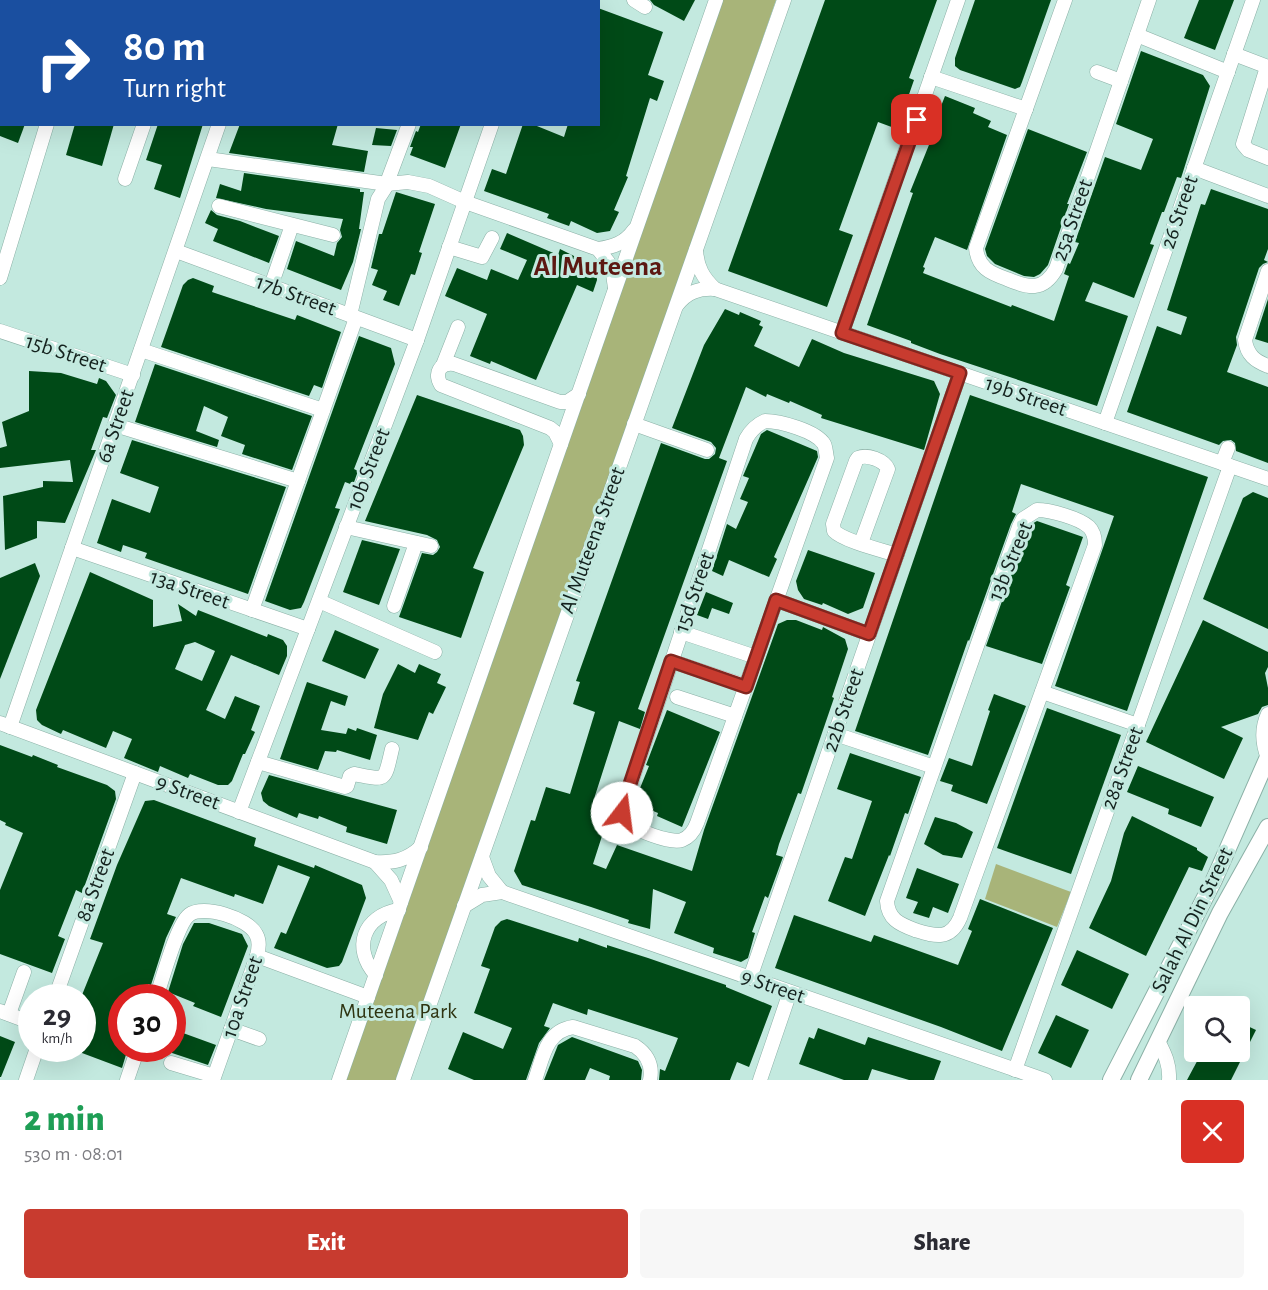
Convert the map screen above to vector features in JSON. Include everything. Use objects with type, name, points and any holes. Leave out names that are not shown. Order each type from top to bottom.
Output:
[{"type":"main road","name":"Salah Al Din Street","points":[[1111,1080],[1214,880],[1268,758]]},
{"type":"main road","name":"Salah Al Din Street","points":[[1139,1080],[1220,914],[1268,827]]},
{"type":"street","points":[[339,1080],[716,0]]},
{"type":"street","name":"Al Muteena Street","points":[[403,1080],[784,0]]},
{"type":"street","points":[[842,333],[958,0]]},
{"type":"street","name":"25a Street","points":[[1065,0],[976,248],[977,256],[986,270],[1028,287],[1045,282],[1056,268],[1149,0]]},
{"type":"street","name":"26 Street","points":[[1105,423],[1253,0]]},
{"type":"street","points":[[1137,35],[1228,72]]},
{"type":"street","points":[[1234,54],[1268,67],[1243,144],[1248,150],[1268,158]]},
{"type":"street","points":[[1097,72],[1121,81]]},
{"type":"street","points":[[932,77],[1026,109]]},
{"type":"street","points":[[0,278],[5,247],[46,126]]},
{"type":"street","points":[[125,179],[143,126]]},
{"type":"street","name":"6a Street","points":[[5,725],[72,548],[218,126]]},
{"type":"street","points":[[252,610],[323,410],[353,316],[378,199],[387,184],[407,126]]},
{"type":"street","name":"10b Street","points":[[239,812],[417,340],[491,126]]},
{"type":"street","points":[[208,159],[387,184],[419,183],[465,202],[598,249],[610,248],[622,242],[632,234],[639,223]]},
{"type":"street","points":[[1194,168],[1268,196]]},
{"type":"street","points":[[219,206],[333,235]]},
{"type":"street","points":[[271,286],[292,225]]},
{"type":"street","points":[[449,247],[483,257],[492,238]]},
{"type":"street","points":[[696,248],[700,272],[715,289]]},
{"type":"street","points":[[598,249],[612,267],[615,290]]},
{"type":"street","name":"17b Street","points":[[176,251],[417,340]]},
{"type":"street","points":[[1268,274],[1245,340],[1253,359],[1268,366]]},
{"type":"street","points":[[675,308],[692,292],[715,289]]},
{"type":"street","name":"19b Street","points":[[715,289],[1268,479]]},
{"type":"street","points":[[458,327],[437,375],[441,385],[550,428],[555,432],[561,444]]},
{"type":"street","name":"15b Street","points":[[0,332],[133,375]]},
{"type":"street","points":[[141,350],[323,410]]},
{"type":"street","points":[[443,365],[454,364],[560,402],[567,402],[579,394]]},
{"type":"street","name":"22b Street","points":[[750,978],[960,373]]},
{"type":"street","name":"15d Street","points":[[775,421],[812,434],[823,444],[826,451],[824,466],[697,823],[689,836],[675,842],[631,826],[622,813],[681,632],[750,431],[757,424],[775,421]]},
{"type":"street","points":[[634,424],[707,450]]},
{"type":"street","points":[[115,425],[298,481]]},
{"type":"street","name":"28a Street","points":[[1015,1070],[1138,725],[1226,465],[1227,448]]},
{"type":"street","points":[[861,543],[888,469],[883,462],[864,456],[856,461],[833,527],[836,533],[861,543],[897,555]]},
{"type":"street","name":"13b Street","points":[[1037,510],[1046,510],[1082,522],[1093,531],[1095,545],[1042,692],[960,918],[951,931],[937,936],[896,922],[887,909],[887,901],[1019,527],[1023,519],[1037,510]]},
{"type":"street","points":[[346,528],[431,546]]},
{"type":"street","points":[[394,606],[416,543]]},
{"type":"street","name":"13a Street","points":[[72,548],[308,629]]},
{"type":"street","points":[[776,600],[869,634]]},
{"type":"street","points":[[319,601],[435,652]]},
{"type":"street","points":[[681,632],[756,657]]},
{"type":"street","points":[[671,661],[746,687]]},
{"type":"street","points":[[1042,692],[1138,725]]},
{"type":"street","points":[[677,697],[735,716]]},
{"type":"street","points":[[1268,714],[1263,730],[1268,758]]},
{"type":"street","name":"9 Street","points":[[5,725],[375,862],[401,861],[422,846]]},
{"type":"street","points":[[835,734],[934,767]]},
{"type":"street","points":[[258,762],[345,787],[350,776],[354,774],[378,779],[383,777],[387,772],[392,749]]},
{"type":"street","name":"8a Street","points":[[60,984],[135,773]]},
{"type":"street","points":[[482,857],[489,876],[502,892]]},
{"type":"street","points":[[375,862],[392,880],[400,906]]},
{"type":"street","points":[[464,906],[482,895],[502,892]]},
{"type":"street","name":"9 Street","points":[[502,892],[1045,1080]]},
{"type":"street","points":[[376,975],[368,966],[364,956],[365,934],[370,924],[378,916],[400,906]]},
{"type":"street","name":"10a Street","points":[[161,984],[184,920],[196,911],[211,911],[250,926],[258,940],[257,956],[214,1078]]},
{"type":"street","points":[[257,956],[368,997]]},
{"type":"street","points":[[18,1018],[4,1012],[24,972]]},
{"type":"street","points":[[759,1080],[790,992]]},
{"type":"street","points":[[535,1080],[550,1040],[564,1028],[573,1027],[634,1046],[642,1051],[651,1066],[650,1080]]},
{"type":"street","points":[[231,1029],[259,1039]]},
{"type":"street","points":[[1158,1041],[1166,1054],[1169,1080]]},
{"type":"street","points":[[30,1079],[34,1062]]},
{"type":"street","points":[[127,1080],[133,1062]]},
{"type":"street","points":[[171,1063],[214,1078]]},
{"type":"green space","name":"Muteena Park","points":[[721,0],[776,0],[402,1080],[346,1080]]},
{"type":"green space","points":[[996,864],[1071,892],[1057,927],[985,899]]},
{"type":"building","points":[[650,0],[695,0],[684,21],[654,5]]},
{"type":"building","points":[[825,0],[937,0],[909,78],[914,80],[897,129],[878,122],[839,230],[853,235],[827,307],[728,271]]},
{"type":"building","points":[[975,0],[1051,0],[1020,87],[1015,89],[960,70],[955,66],[955,58]]},
{"type":"building","points":[[1199,0],[1234,0],[1215,50],[1184,38]]},
{"type":"building","points":[[600,9],[663,32],[648,75],[664,81],[657,101],[650,98],[626,176],[628,177],[614,210],[619,212],[610,231],[597,233],[571,221],[569,226],[547,218],[549,214],[484,191],[492,169],[506,174],[522,126],[537,126],[564,137],[567,126],[600,126]]},
{"type":"building","points":[[1141,51],[1203,75],[1210,86],[1181,178],[1177,177],[1164,212],[1162,212],[1150,244],[1154,245],[1134,298],[1093,282],[1085,301],[1128,316],[1097,406],[940,354],[867,325],[913,193],[910,192],[937,125],[934,124],[945,96],[975,108],[973,113],[991,121],[988,127],[1007,135],[967,250],[935,237],[923,267],[925,268],[923,273],[1054,321],[1069,276],[1064,274],[1079,243],[1075,242],[1105,157],[1141,170],[1153,139],[1116,124]]},
{"type":"building","points":[[0,126],[24,126],[18,143],[0,136]]},
{"type":"building","points":[[74,126],[113,126],[102,166],[66,155]]},
{"type":"building","points":[[157,126],[202,126],[180,198],[154,189],[162,165],[146,160]]},
{"type":"building","points":[[239,126],[337,126],[332,145],[368,151],[364,172],[229,153]]},
{"type":"building","points":[[420,126],[460,126],[445,168],[410,155],[413,147],[410,147],[416,131],[418,132]]},
{"type":"building","points":[[376,128],[397,130],[391,146],[372,145]]},
{"type":"building","points":[[1028,129],[1087,152],[1067,204],[1069,204],[1048,265],[1034,277],[1024,276],[995,264],[987,256],[985,249]]},
{"type":"building","points":[[244,173],[360,189],[360,192],[364,192],[359,229],[361,229],[353,262],[341,290],[287,269],[296,241],[334,256],[337,243],[342,237],[340,230],[343,219],[266,209],[216,198],[220,184],[241,191]]},
{"type":"building","points":[[1211,189],[1268,209],[1268,249],[1264,260],[1268,262],[1259,268],[1227,372],[1268,387],[1268,463],[1236,451],[1235,443],[1231,440],[1223,441],[1219,445],[1127,412],[1157,326],[1181,335],[1187,317],[1167,310],[1201,204],[1205,205]]},
{"type":"building","points":[[396,192],[435,204],[419,252],[422,253],[415,275],[411,274],[399,306],[383,300],[387,291],[372,285],[378,270],[371,268],[379,234],[382,234]]},
{"type":"building","points":[[211,210],[217,215],[279,236],[269,263],[213,241],[218,229],[205,223]]},
{"type":"building","points":[[507,233],[558,255],[560,249],[590,264],[596,271],[597,280],[593,292],[577,285],[536,380],[491,361],[490,364],[470,356],[487,314],[445,296],[457,268],[487,280],[491,269],[518,280],[527,260],[500,249]]},
{"type":"building","points":[[193,278],[214,286],[212,292],[295,320],[297,315],[341,332],[322,388],[314,385],[309,396],[161,347],[183,285]]},
{"type":"building","points":[[1268,299],[1268,343],[1255,339]]},
{"type":"building","points":[[725,309],[739,315],[740,312],[761,321],[759,325],[763,327],[754,346],[799,367],[812,339],[844,353],[934,381],[940,394],[924,450],[821,418],[822,415],[790,401],[789,403],[767,394],[766,397],[746,387],[719,458],[727,461],[638,709],[645,712],[640,729],[619,721],[593,802],[611,808],[593,864],[606,869],[617,845],[692,871],[704,830],[778,624],[787,620],[796,620],[822,630],[823,627],[845,639],[848,649],[832,697],[834,698],[801,794],[798,793],[779,844],[776,855],[783,857],[752,932],[755,933],[748,958],[741,962],[713,953],[714,948],[674,933],[686,902],[653,889],[650,929],[522,885],[514,871],[531,820],[535,821],[546,787],[570,794],[595,712],[573,704],[580,682],[576,681],[661,443],[705,459],[715,454],[716,448],[711,442],[672,428],[704,345]]},
{"type":"building","points":[[359,336],[391,348],[395,364],[354,469],[358,471],[353,485],[345,482],[335,508],[340,509],[304,602],[301,608],[290,610],[265,601]]},
{"type":"building","points":[[155,364],[312,416],[292,470],[242,454],[245,445],[221,436],[228,417],[204,406],[196,431],[219,440],[217,447],[135,422]]},
{"type":"building","points":[[29,371],[61,373],[97,384],[99,378],[106,381],[116,395],[107,418],[103,417],[91,450],[96,450],[65,523],[37,521],[37,538],[5,550],[3,496],[43,487],[43,481],[73,482],[70,460],[0,468],[0,448],[7,446],[2,422],[29,411]]},
{"type":"building","points":[[417,395],[520,430],[523,436],[524,445],[473,568],[484,572],[461,638],[399,617],[422,553],[433,555],[437,552],[440,547],[437,540],[427,535],[365,521]]},
{"type":"building","points":[[970,395],[1208,477],[1127,711],[1055,686],[1114,516],[1021,484],[1012,512],[1016,514],[968,640],[928,755],[855,731]]},
{"type":"building","points":[[767,430],[817,451],[818,457],[774,557],[777,559],[769,577],[729,560],[723,576],[712,571],[727,524],[736,529],[748,502],[740,499],[749,478],[743,476],[761,434]]},
{"type":"building","points":[[132,440],[286,487],[248,594],[145,558],[147,553],[123,545],[121,552],[97,543],[112,499],[150,513],[159,487],[120,473]]},
{"type":"building","points":[[1253,492],[1268,498],[1268,629],[1203,599],[1243,498]]},
{"type":"building","points":[[1037,521],[1083,537],[1066,585],[1070,587],[1042,664],[986,646],[1027,531],[1030,525]]},
{"type":"building","points":[[362,540],[400,549],[379,605],[343,592]]},
{"type":"building","points":[[808,550],[875,573],[863,608],[848,614],[823,603],[822,605],[804,599],[798,590],[796,581]]},
{"type":"building","points":[[35,563],[40,576],[0,679],[0,578]]},
{"type":"building","points":[[90,572],[153,600],[153,627],[182,621],[178,604],[196,616],[198,610],[267,637],[268,634],[283,640],[287,646],[287,656],[279,675],[231,655],[206,710],[225,719],[235,696],[260,706],[251,730],[255,732],[228,785],[218,785],[190,774],[188,778],[160,766],[158,772],[124,758],[132,739],[113,731],[106,748],[63,730],[61,734],[42,725],[37,720],[36,710]],"holes":[[[195,642],[215,651],[202,681],[175,669],[185,645]]]},
{"type":"building","points":[[706,592],[733,603],[729,614],[712,608],[708,619],[697,615]]},
{"type":"building","points":[[1203,620],[1268,652],[1268,667],[1265,673],[1268,705],[1262,707],[1258,714],[1221,727],[1243,738],[1224,779],[1146,742]]},
{"type":"building","points":[[335,630],[379,649],[365,679],[322,661]]},
{"type":"building","points":[[398,664],[415,673],[419,664],[441,674],[437,683],[446,687],[433,714],[429,712],[418,740],[374,728],[383,694]]},
{"type":"building","points":[[307,682],[348,696],[345,706],[331,701],[321,730],[346,734],[348,728],[356,731],[357,728],[377,735],[370,760],[337,750],[336,752],[325,751],[318,770],[280,759]]},
{"type":"building","points":[[994,694],[1026,706],[987,804],[951,791],[953,785],[940,781],[949,758],[972,766]]},
{"type":"building","points":[[1047,708],[1121,735],[1071,874],[997,848]]},
{"type":"building","points":[[667,710],[720,732],[682,827],[634,803]]},
{"type":"building","points":[[0,745],[58,765],[57,767],[107,785],[115,791],[116,799],[82,893],[76,890],[58,936],[65,939],[52,973],[0,954],[0,890],[23,833],[5,825],[6,823],[0,820]]},
{"type":"building","points":[[850,753],[921,777],[865,916],[828,901],[845,857],[852,859],[872,801],[837,789]]},
{"type":"building","points":[[1138,766],[1214,797],[1201,827],[1168,814],[1169,809],[1127,792]]},
{"type":"building","points":[[269,775],[397,810],[387,844],[346,832],[347,827],[319,816],[318,819],[299,813],[297,818],[269,806],[263,801],[261,793]]},
{"type":"building","points":[[154,800],[256,838],[254,846],[314,868],[315,865],[362,885],[366,898],[342,962],[339,966],[327,968],[274,948],[281,932],[286,934],[310,877],[278,865],[263,904],[235,894],[234,897],[181,878],[167,914],[176,917],[166,938],[151,984],[108,984],[108,1062],[124,1062],[122,1068],[96,1058],[96,984],[86,984],[103,943],[90,939],[117,865],[145,801]]},
{"type":"building","points":[[1132,816],[1197,848],[1208,857],[1202,871],[1189,867],[1146,956],[1089,928],[1111,881],[1124,833]]},
{"type":"building","points":[[935,817],[956,823],[973,832],[962,858],[943,855],[924,844]]},
{"type":"building","points":[[917,868],[959,884],[948,913],[933,907],[929,918],[913,913],[918,902],[906,898]]},
{"type":"building","points":[[980,899],[1053,928],[1002,1051],[775,968],[794,915],[871,942],[874,935],[958,965],[972,931],[968,929]]},
{"type":"building","points":[[507,919],[578,942],[579,938],[607,948],[607,945],[648,958],[726,985],[726,987],[772,1006],[749,1067],[737,1062],[730,1080],[659,1080],[660,1069],[665,1071],[678,1038],[588,1009],[587,1015],[553,1003],[544,1026],[550,1028],[539,1043],[526,1080],[474,1080],[448,1069],[463,1032],[503,1049],[512,1028],[474,1013],[490,969],[481,966],[495,927]]},
{"type":"building","points":[[194,923],[209,923],[242,934],[248,946],[221,1017],[193,1006],[195,1003],[186,999],[186,984],[170,984],[183,944]]},
{"type":"building","points":[[1077,950],[1129,974],[1112,1009],[1061,985]]},
{"type":"building","points":[[1056,1015],[1089,1030],[1071,1068],[1038,1053]]},
{"type":"building","points":[[1250,1027],[1256,1030],[1250,1042]]},
{"type":"building","points":[[818,1028],[865,1045],[868,1037],[941,1061],[934,1080],[909,1080],[872,1069],[868,1080],[844,1080],[799,1064],[809,1037],[814,1039]]},
{"type":"building","points":[[186,1034],[216,1045],[208,1065],[186,1058]]},
{"type":"building","points":[[0,1036],[15,1042],[1,1077],[0,1077]]},
{"type":"building","points":[[572,1037],[638,1061],[642,1070],[641,1080],[609,1080],[610,1076],[590,1068],[585,1080],[544,1080],[558,1045]]},
{"type":"building","points":[[1197,1062],[1240,1062],[1231,1080],[1187,1080]]},
{"type":"district","name":"Al Muteena","points":[[598,267]]},
{"type":"route","points":[[622,813],[671,661],[746,687],[776,600],[869,634],[960,373],[842,333],[917,120]]}]
